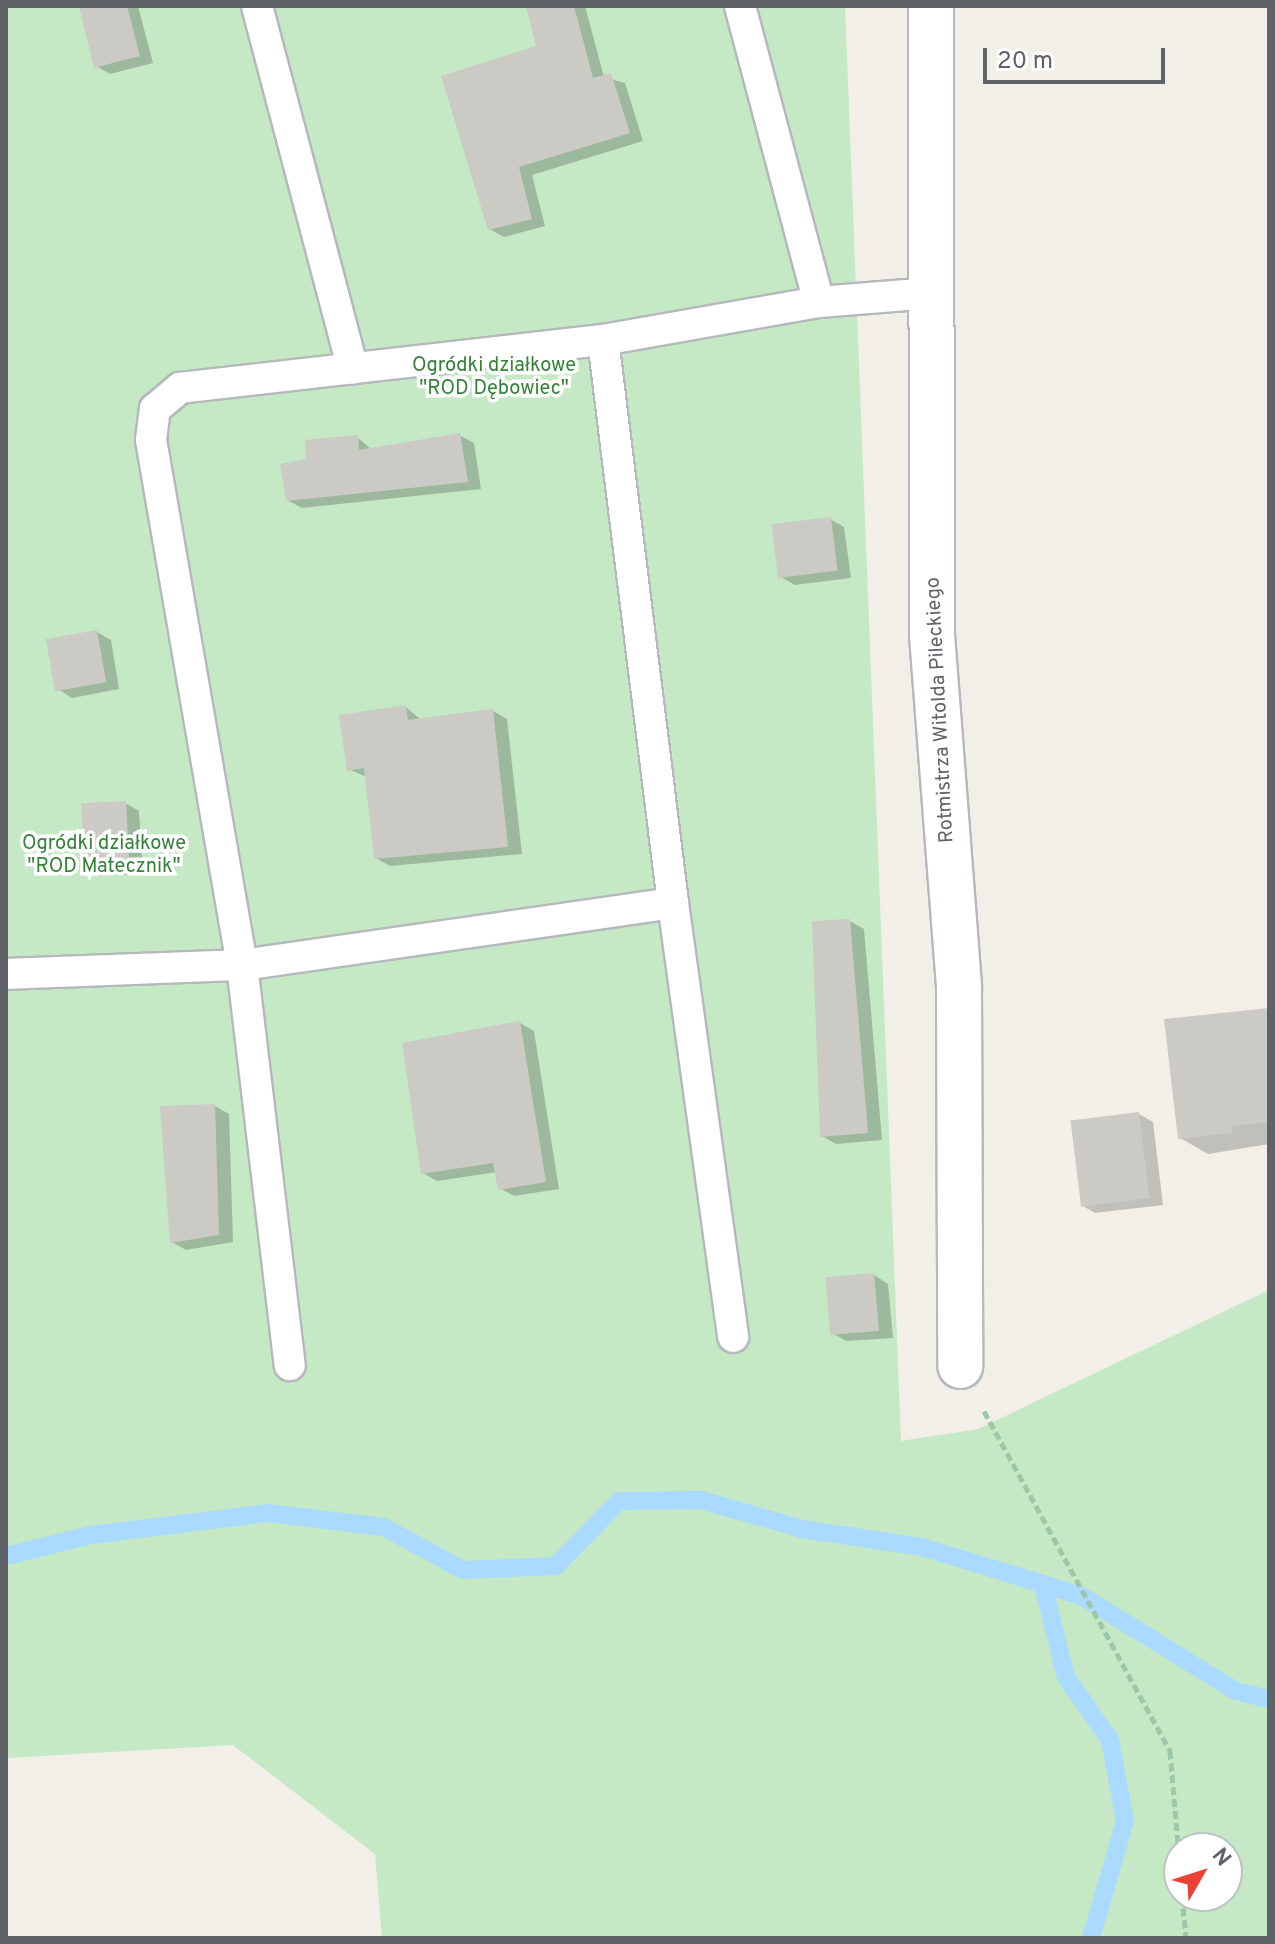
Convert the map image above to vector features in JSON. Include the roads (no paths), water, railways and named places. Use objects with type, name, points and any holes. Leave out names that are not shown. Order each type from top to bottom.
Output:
[{"type":"street","name":"Rotmistrza Witolda Pileckiego","points":[[931,6],[932,635],[959,989],[960,1366]]},
{"type":"lane","points":[[257,6],[353,369]]},
{"type":"lane","points":[[740,6],[819,302]]},
{"type":"lane","points":[[290,1365],[242,965],[151,440],[155,409],[180,388],[603,340],[819,302],[932,293]]},
{"type":"lane","points":[[603,340],[673,903],[733,1337]]},
{"type":"lane","points":[[6,974],[242,965],[673,903]]},
{"type":"waterway","points":[[6,1556],[91,1535],[268,1513],[384,1527],[463,1570],[556,1566],[619,1501],[701,1500],[802,1529],[922,1547],[1082,1596],[1236,1691],[1269,1699]]},
{"type":"waterway","points":[[1043,1585],[1066,1677],[1110,1740],[1125,1821],[1091,1938]]},
{"type":"park label","name":"Ogródki działkowe \"ROD Dębowiec\"","points":[[494,378]]},
{"type":"park label","name":"Ogródki działkowe \"ROD Matecznik\"","points":[[104,856]]}]
